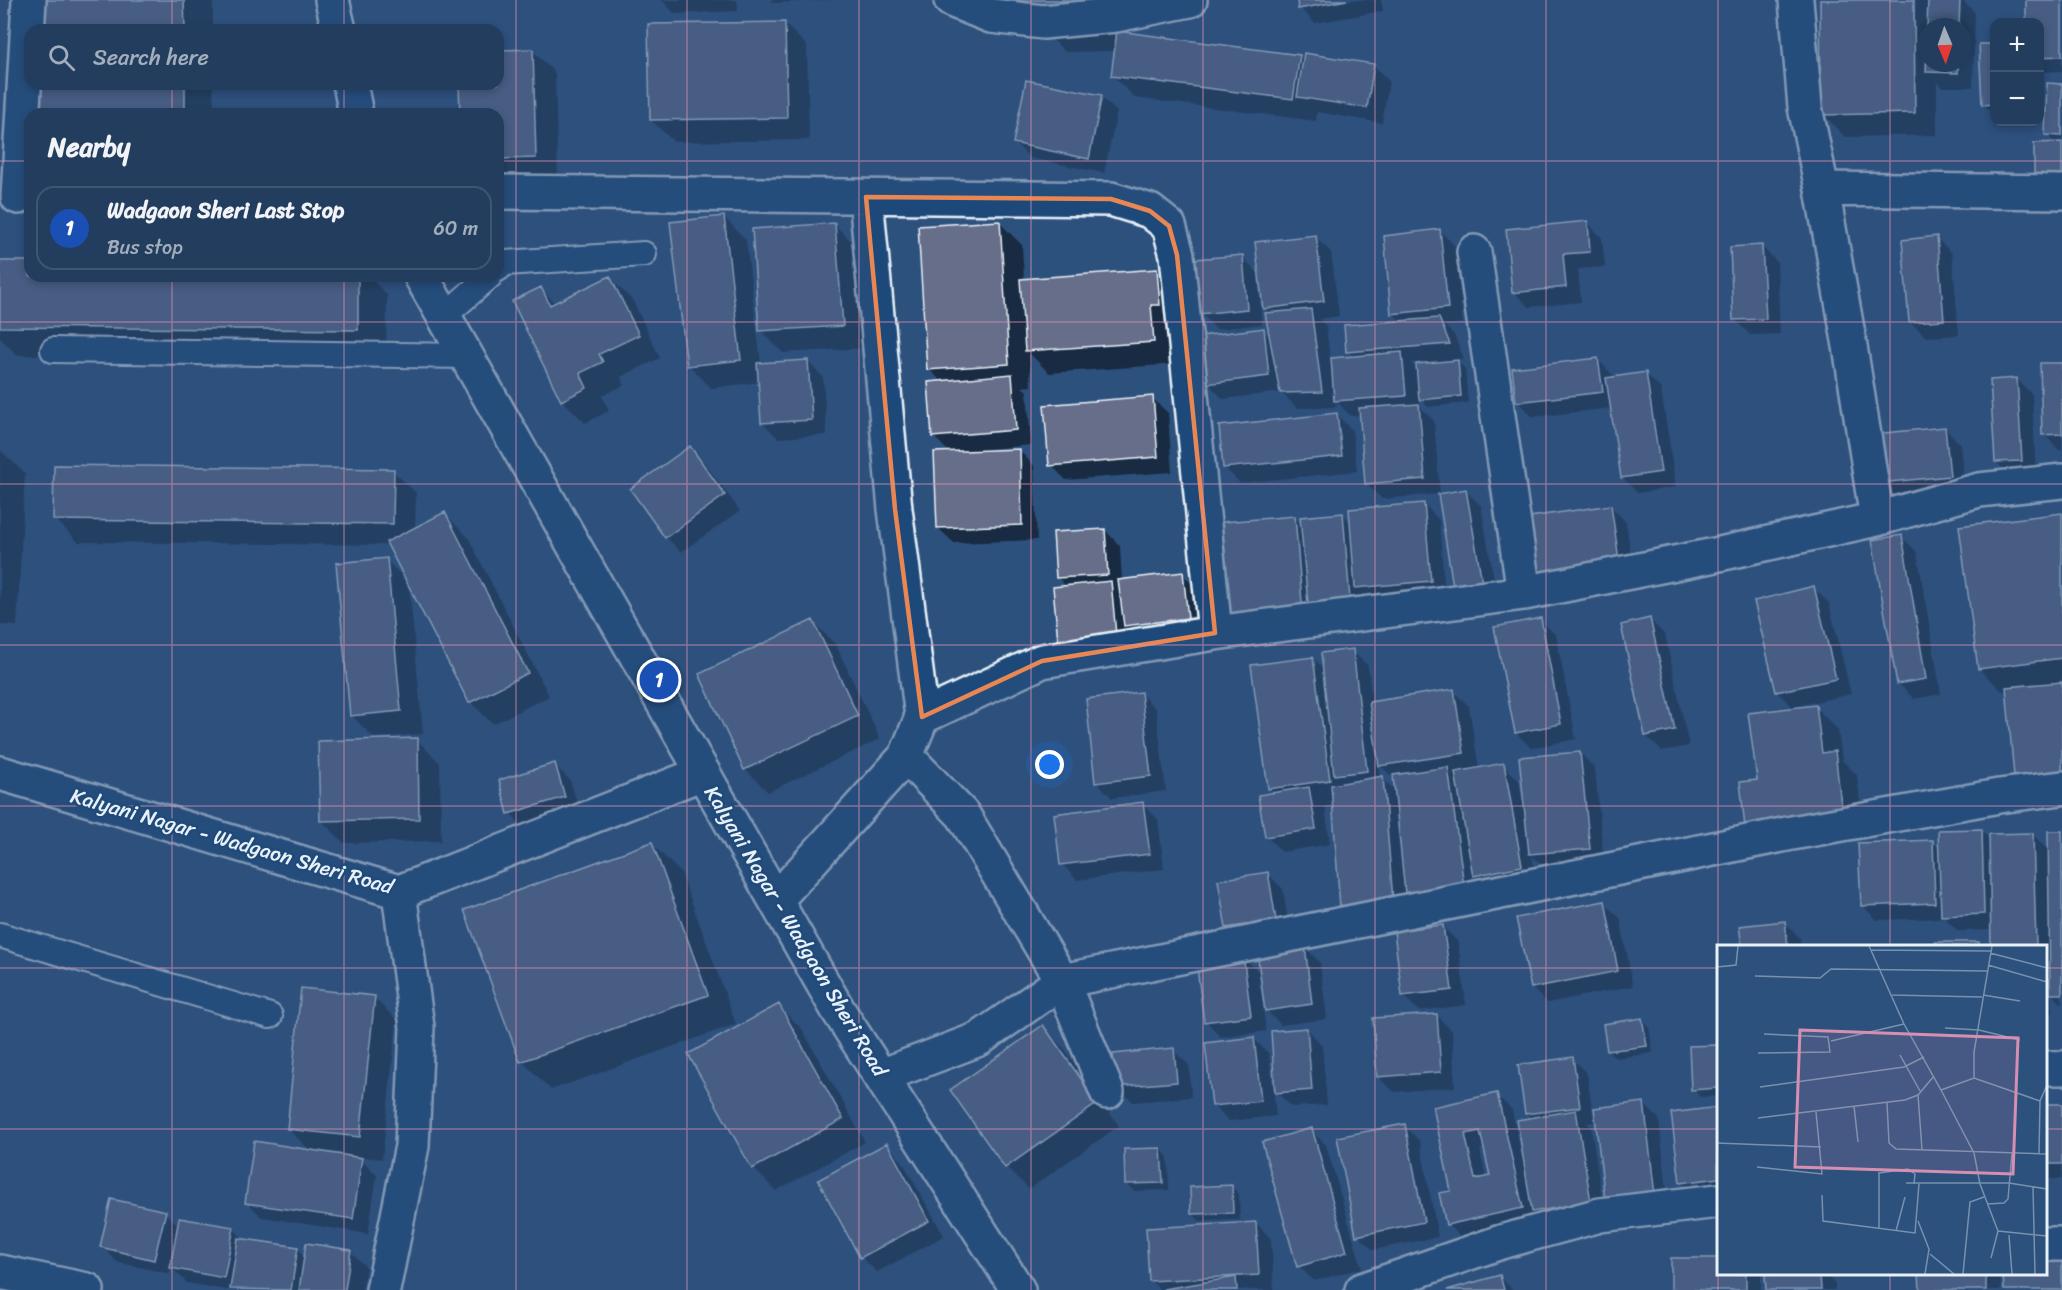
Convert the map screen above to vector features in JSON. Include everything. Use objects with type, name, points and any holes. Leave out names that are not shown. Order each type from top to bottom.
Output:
[{"type":"street","points":[[27,24],[29,0]]},
{"type":"street","points":[[332,0],[338,24]]},
{"type":"street","points":[[951,0],[991,16],[1043,22],[1116,15],[1190,0]]},
{"type":"street","points":[[1796,0],[1805,107],[1850,346],[1877,519]]},
{"type":"street","points":[[16,197],[24,76]]},
{"type":"street","points":[[351,90],[356,108]]},
{"type":"street","points":[[1822,189],[2062,192]]},
{"type":"street","points":[[504,192],[1111,199],[1150,211],[1169,226],[1177,255],[1215,633]]},
{"type":"street","points":[[776,900],[906,756],[922,717],[895,509],[867,197]]},
{"type":"street","points":[[1474,252],[1524,593]]},
{"type":"street","points":[[424,282],[703,773]]},
{"type":"street","points":[[922,717],[1042,661],[1215,633],[1524,593],[1715,555],[1877,519],[1979,490],[2062,482]]},
{"type":"street","points":[[906,756],[963,815],[1062,981],[1107,1092]]},
{"type":"street","name":"Kalyani Nagar - Wadgaon Sheri Road","points":[[0,773],[399,892],[703,773],[838,1010],[1018,1290]]},
{"type":"street","points":[[881,1076],[979,1039],[1062,981],[1792,833],[1999,796],[2062,788]]},
{"type":"street","points":[[383,1290],[412,1146],[417,1038],[399,892]]},
{"type":"street","points":[[1362,1290],[1501,1242],[1600,1215],[1717,1201]]},
{"type":"street","points":[[0,1272],[87,1290]]},
{"type":"lane","points":[[504,264],[644,254]]},
{"type":"lane","points":[[444,316],[483,282]]},
{"type":"lane","points":[[53,350],[466,356]]},
{"type":"lane","points":[[0,935],[270,1016]]},
{"type":"highlighted area","points":[[866,197],[1111,199],[1150,211],[1169,226],[1177,255],[1215,633],[1042,661],[922,717],[895,509]]},
{"type":"building","points":[[39,0],[184,0],[185,24],[38,24]]},
{"type":"building","points":[[1017,0],[1069,0],[1069,4],[1017,6]]},
{"type":"building","points":[[1297,0],[1347,0],[1298,9]]},
{"type":"building","points":[[1820,0],[1914,0],[1915,113],[1821,115]]},
{"type":"building","points":[[1928,0],[1960,0],[1959,18],[1927,18]]},
{"type":"building","points":[[2026,0],[2062,0],[2062,56],[2044,57],[2044,18],[2026,18]]},
{"type":"building","points":[[785,22],[787,118],[650,120],[648,24]]},
{"type":"building","points":[[1117,31],[1300,55],[1293,99],[1111,76]]},
{"type":"building","points":[[1979,44],[1990,44],[1990,104],[1982,105]]},
{"type":"building","points":[[533,49],[536,158],[504,159],[504,108],[460,108],[459,90],[504,90],[504,50]]},
{"type":"building","points":[[1304,53],[1374,64],[1367,108],[1297,97]]},
{"type":"building","points":[[1026,80],[1102,95],[1089,159],[1013,143]]},
{"type":"building","points":[[2047,83],[2062,84],[2062,136],[2045,135]]},
{"type":"building","points":[[35,90],[185,90],[185,108],[33,108]]},
{"type":"building","points":[[2062,142],[2062,183],[2034,184],[2034,143]]},
{"type":"building","points":[[724,216],[741,360],[687,366],[670,222]]},
{"type":"building","points":[[1000,221],[1009,364],[927,370],[918,226]]},
{"type":"building","points":[[1588,221],[1590,252],[1563,254],[1566,287],[1512,293],[1506,229]]},
{"type":"building","points":[[835,223],[843,326],[759,331],[752,229]]},
{"type":"building","points":[[1440,229],[1448,308],[1391,314],[1384,236]]},
{"type":"building","points":[[1316,235],[1324,301],[1263,309],[1255,242]]},
{"type":"building","points":[[1937,236],[1944,320],[1909,322],[1902,240]]},
{"type":"building","points":[[1762,245],[1766,319],[1733,320],[1730,247]]},
{"type":"building","points":[[1243,255],[1247,309],[1199,314],[1195,259]]},
{"type":"building","points":[[0,261],[24,261],[24,282],[358,282],[358,330],[0,327]]},
{"type":"building","points":[[1157,269],[1160,305],[1151,305],[1154,342],[1025,351],[1020,279]]},
{"type":"building","points":[[610,276],[639,335],[599,354],[603,362],[580,373],[587,388],[561,401],[512,301],[541,287],[550,305]]},
{"type":"building","points":[[1311,309],[1322,392],[1280,393],[1265,313]]},
{"type":"building","points":[[1439,318],[1450,344],[1346,352],[1344,325]]},
{"type":"building","points":[[1264,328],[1269,376],[1206,384],[1201,336]]},
{"type":"building","points":[[1402,352],[1406,396],[1334,401],[1331,358]]},
{"type":"building","points":[[1598,358],[1603,392],[1516,402],[1512,368]]},
{"type":"building","points":[[808,360],[812,420],[761,423],[757,363]]},
{"type":"building","points":[[1458,360],[1461,396],[1419,400],[1416,364]]},
{"type":"building","points":[[2040,363],[2062,363],[2062,434],[2042,435]]},
{"type":"building","points":[[1646,372],[1661,472],[1621,478],[1606,378]]},
{"type":"building","points":[[1012,374],[1016,430],[932,437],[928,382]]},
{"type":"building","points":[[2017,378],[2022,461],[1995,462],[1990,380]]},
{"type":"building","points":[[1153,396],[1158,457],[1049,466],[1044,405]]},
{"type":"building","points":[[1419,404],[1425,479],[1365,484],[1359,408]]},
{"type":"building","points":[[1337,413],[1342,456],[1223,468],[1219,426]]},
{"type":"building","points":[[1945,427],[1950,476],[1879,483],[1874,434]]},
{"type":"building","points":[[690,446],[725,495],[665,538],[630,489]]},
{"type":"building","points":[[1020,449],[1022,525],[937,528],[934,452]]},
{"type":"building","points":[[54,465],[394,469],[393,524],[53,520]]},
{"type":"building","points":[[1466,489],[1483,588],[1454,592],[1438,494]]},
{"type":"building","points":[[1424,503],[1431,581],[1355,588],[1349,509]]},
{"type":"building","points":[[1611,505],[1619,560],[1531,574],[1523,518]]},
{"type":"building","points":[[445,512],[528,673],[469,703],[386,542]]},
{"type":"building","points":[[1343,513],[1350,600],[1308,604],[1300,517]]},
{"type":"building","points":[[2062,513],[2062,658],[1978,669],[1959,526]]},
{"type":"building","points":[[1295,516],[1303,615],[1219,621],[1211,523]]},
{"type":"building","points":[[1105,529],[1108,575],[1056,578],[1053,532]]},
{"type":"building","points":[[1902,535],[1926,679],[1897,684],[1872,540]]},
{"type":"building","points":[[387,558],[401,711],[350,716],[336,563]]},
{"type":"building","points":[[1183,572],[1188,618],[1124,626],[1118,580]]},
{"type":"building","points":[[1111,581],[1116,635],[1058,641],[1053,587]]},
{"type":"building","points":[[1814,586],[1836,679],[1776,692],[1754,601]]},
{"type":"building","points":[[1541,618],[1561,724],[1515,733],[1494,627]]},
{"type":"building","points":[[1650,618],[1675,730],[1645,736],[1621,625]]},
{"type":"building","points":[[813,620],[858,716],[744,770],[699,674]]},
{"type":"building","points":[[1353,649],[1367,771],[1334,775],[1321,653]]},
{"type":"building","points":[[1313,657],[1330,780],[1268,789],[1251,665]]},
{"type":"building","points":[[2062,682],[2062,772],[2014,776],[2006,687]]},
{"type":"building","points":[[1454,689],[1464,753],[1379,766],[1369,702]]},
{"type":"building","points":[[1141,692],[1151,776],[1095,783],[1086,699]]},
{"type":"building","points":[[1816,705],[1822,753],[1835,751],[1842,814],[1745,827],[1740,782],[1757,780],[1748,713]]},
{"type":"building","points":[[418,738],[419,819],[320,821],[318,741]]},
{"type":"building","points":[[1580,752],[1590,849],[1529,854],[1519,757]]},
{"type":"building","points":[[555,763],[565,797],[508,814],[499,780]]},
{"type":"building","points":[[1504,763],[1522,866],[1473,876],[1455,772]]},
{"type":"building","points":[[1448,767],[1464,886],[1405,893],[1393,775]]},
{"type":"building","points":[[1383,776],[1393,901],[1340,908],[1331,785]]},
{"type":"building","points":[[1309,787],[1316,829],[1265,837],[1258,795]]},
{"type":"building","points":[[1143,802],[1150,854],[1060,865],[1054,814]]},
{"type":"building","points":[[1982,829],[1984,914],[1941,916],[1938,830]]},
{"type":"building","points":[[2048,831],[2062,831],[2062,994],[2050,994]]},
{"type":"building","points":[[2033,833],[2036,945],[1991,945],[1989,834]]},
{"type":"building","points":[[1933,840],[1935,903],[1861,906],[1858,843]]},
{"type":"building","points":[[652,842],[708,995],[520,1062],[464,910]]},
{"type":"building","points":[[1268,872],[1276,920],[1226,928],[1218,880]]},
{"type":"building","points":[[1605,901],[1618,971],[1531,988],[1516,918]]},
{"type":"building","points":[[1785,921],[1788,945],[1742,945],[1739,926]]},
{"type":"building","points":[[1443,925],[1452,990],[1402,996],[1394,931]]},
{"type":"building","points":[[1935,942],[1979,942],[1979,945],[1935,945]]},
{"type":"building","points":[[1305,946],[1312,1004],[1265,1011],[1257,952]]},
{"type":"building","points":[[1243,954],[1251,1016],[1204,1022],[1196,960]]},
{"type":"building","points":[[301,988],[375,996],[360,1137],[287,1129]]},
{"type":"building","points":[[779,1004],[843,1119],[752,1169],[688,1054]]},
{"type":"building","points":[[1437,1014],[1441,1072],[1377,1077],[1373,1018]]},
{"type":"building","points":[[1642,1018],[1647,1046],[1607,1051],[1603,1024]]},
{"type":"building","points":[[1043,1025],[1098,1103],[1005,1168],[950,1090]]},
{"type":"building","points":[[1307,1028],[1312,1090],[1275,1093],[1271,1031]]},
{"type":"building","points":[[1254,1037],[1261,1101],[1212,1106],[1205,1043]]},
{"type":"building","points":[[1717,1045],[1717,1088],[1691,1090],[1689,1046]]},
{"type":"building","points":[[1174,1048],[1177,1082],[1116,1087],[1113,1054]]},
{"type":"building","points":[[1573,1057],[1580,1107],[1525,1114],[1518,1065]]},
{"type":"building","points":[[1497,1093],[1523,1208],[1446,1225],[1439,1193],[1451,1191],[1433,1107]],"holes":[[[1480,1131],[1490,1176],[1475,1179],[1465,1134]]]},
{"type":"building","points":[[1644,1102],[1655,1195],[1605,1201],[1594,1108]]},
{"type":"building","points":[[2047,1104],[2062,1104],[2062,1164],[2047,1164]]},
{"type":"building","points":[[1717,1107],[1717,1178],[1680,1183],[1671,1113]]},
{"type":"building","points":[[1576,1110],[1591,1202],[1532,1212],[1517,1120]]},
{"type":"building","points":[[1405,1124],[1424,1222],[1356,1236],[1337,1137]]},
{"type":"building","points":[[1312,1128],[1347,1252],[1297,1267],[1262,1142]]},
{"type":"building","points":[[254,1141],[362,1158],[353,1219],[245,1203]]},
{"type":"building","points":[[887,1143],[929,1221],[860,1258],[818,1180]]},
{"type":"building","points":[[1161,1148],[1163,1183],[1125,1184],[1124,1149]]},
{"type":"building","points":[[1232,1185],[1233,1213],[1191,1214],[1190,1187]]},
{"type":"building","points":[[111,1199],[166,1211],[154,1260],[100,1247]]},
{"type":"building","points":[[179,1218],[234,1227],[224,1278],[170,1268]]},
{"type":"building","points":[[1256,1222],[1259,1275],[1149,1281],[1146,1228]]},
{"type":"building","points":[[238,1238],[298,1247],[291,1290],[230,1289]]},
{"type":"building","points":[[306,1243],[351,1250],[345,1290],[299,1290]]},
{"type":"building","points":[[1671,1258],[1717,1258],[1717,1275],[1746,1275],[1746,1290],[1671,1290]]},
{"type":"building","points":[[2047,1261],[2062,1261],[2062,1290],[2004,1290],[2003,1275],[2047,1275]]},
{"type":"building","points":[[1500,1275],[1504,1290],[1447,1290]]},
{"type":"building","points":[[1765,1275],[1820,1275],[1821,1290],[1766,1290]]},
{"type":"building","points":[[1919,1275],[1986,1275],[1986,1290],[1920,1290]]},
{"type":"building","points":[[1236,1277],[1237,1290],[1164,1290],[1164,1289]]},
{"type":"place","name":"Wadgaon Sheri Last Stop","points":[[659,680]]}]
